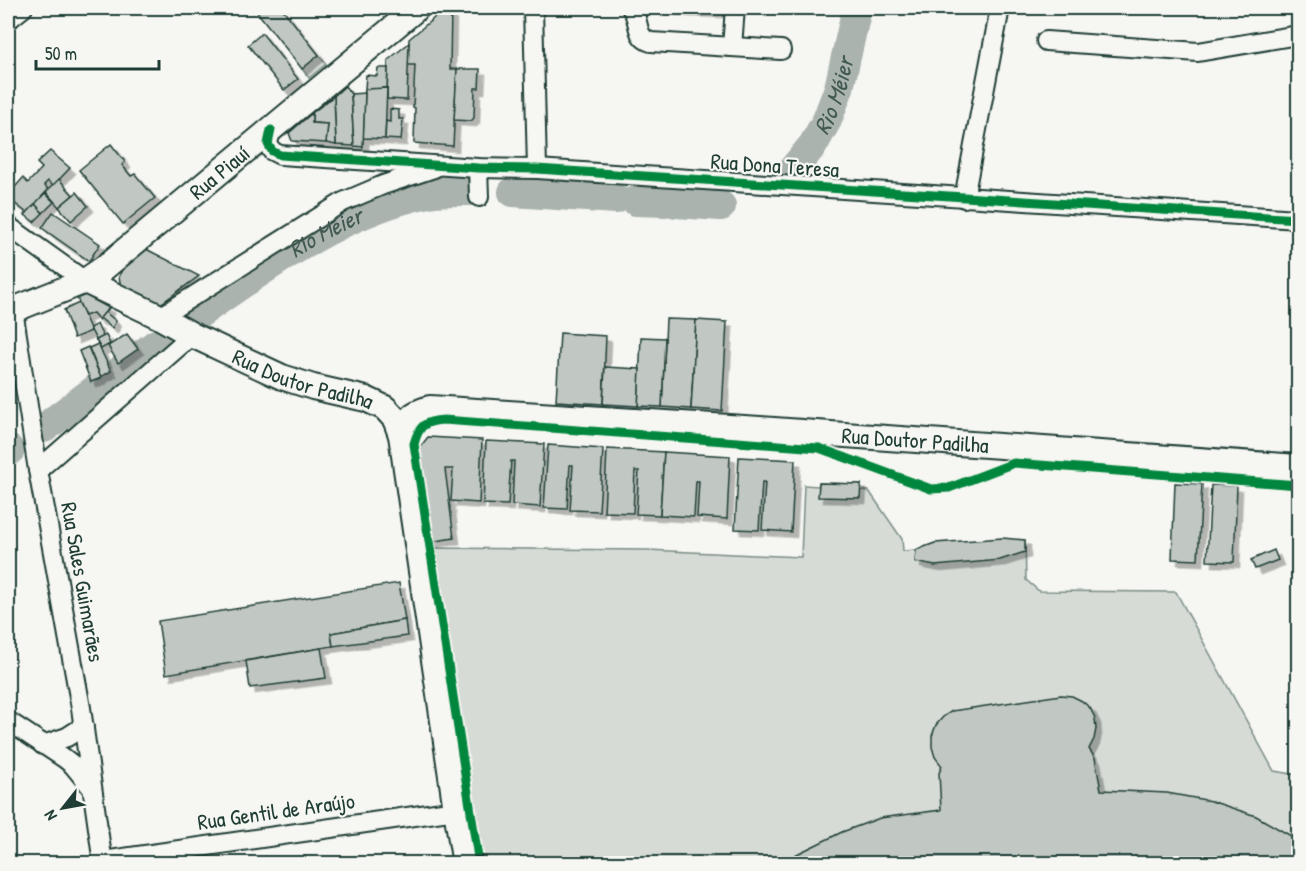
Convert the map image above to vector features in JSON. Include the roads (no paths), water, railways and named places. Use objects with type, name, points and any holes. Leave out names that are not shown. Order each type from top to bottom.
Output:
[{"type":"street","points":[[8,20],[23,8]]},
{"type":"street","name":"Rua Piauí","points":[[10,311],[84,281],[121,254],[417,8]]},
{"type":"street","points":[[533,8],[537,169]]},
{"type":"street","points":[[631,8],[636,14],[640,35],[644,40],[651,42],[781,50]]},
{"type":"street","points":[[732,47],[735,8]]},
{"type":"street","points":[[964,198],[1000,8]]},
{"type":"street","points":[[1046,41],[1198,52],[1299,35]]},
{"type":"street","name":"Rua Dona Teresa","points":[[271,130],[268,144],[272,151],[280,155],[442,166],[479,183],[537,169],[1299,219]]},
{"type":"street","points":[[160,317],[344,202],[383,185],[442,166]]},
{"type":"street","points":[[8,226],[84,281]]},
{"type":"street","name":"Rua Doutor Padilha","points":[[84,281],[282,377],[313,387],[366,399],[385,408],[396,419],[401,435]]},
{"type":"street","name":"Rua Sales Guimarães","points":[[10,311],[84,726],[103,862]]},
{"type":"street","points":[[38,470],[192,335]]},
{"type":"street","name":"Rua Doutor Padilha","points":[[401,435],[410,417],[430,408],[1299,468]]},
{"type":"street","points":[[401,435],[465,864]]},
{"type":"street","points":[[8,721],[73,765],[92,789]]},
{"type":"street","points":[[43,745],[67,737],[84,726]]},
{"type":"street","name":"Rua Gentil de Araújo","points":[[103,862],[456,810]]},
{"type":"waterway","name":"Rio Méier","points":[[789,174],[813,145],[827,120],[839,88],[857,8]]},
{"type":"waterway","name":"Rio Méier","points":[[193,318],[276,261],[334,227],[364,213],[428,193],[474,191]]},
{"type":"waterway","name":"Rio Méier","points":[[513,192],[616,199]]},
{"type":"waterway","name":"Rio Méier","points":[[636,201],[665,202]]},
{"type":"waterway","name":"Rio Méier","points":[[676,203],[721,206]]},
{"type":"waterway","name":"Rio Méier","points":[[44,428],[156,344]]}]
